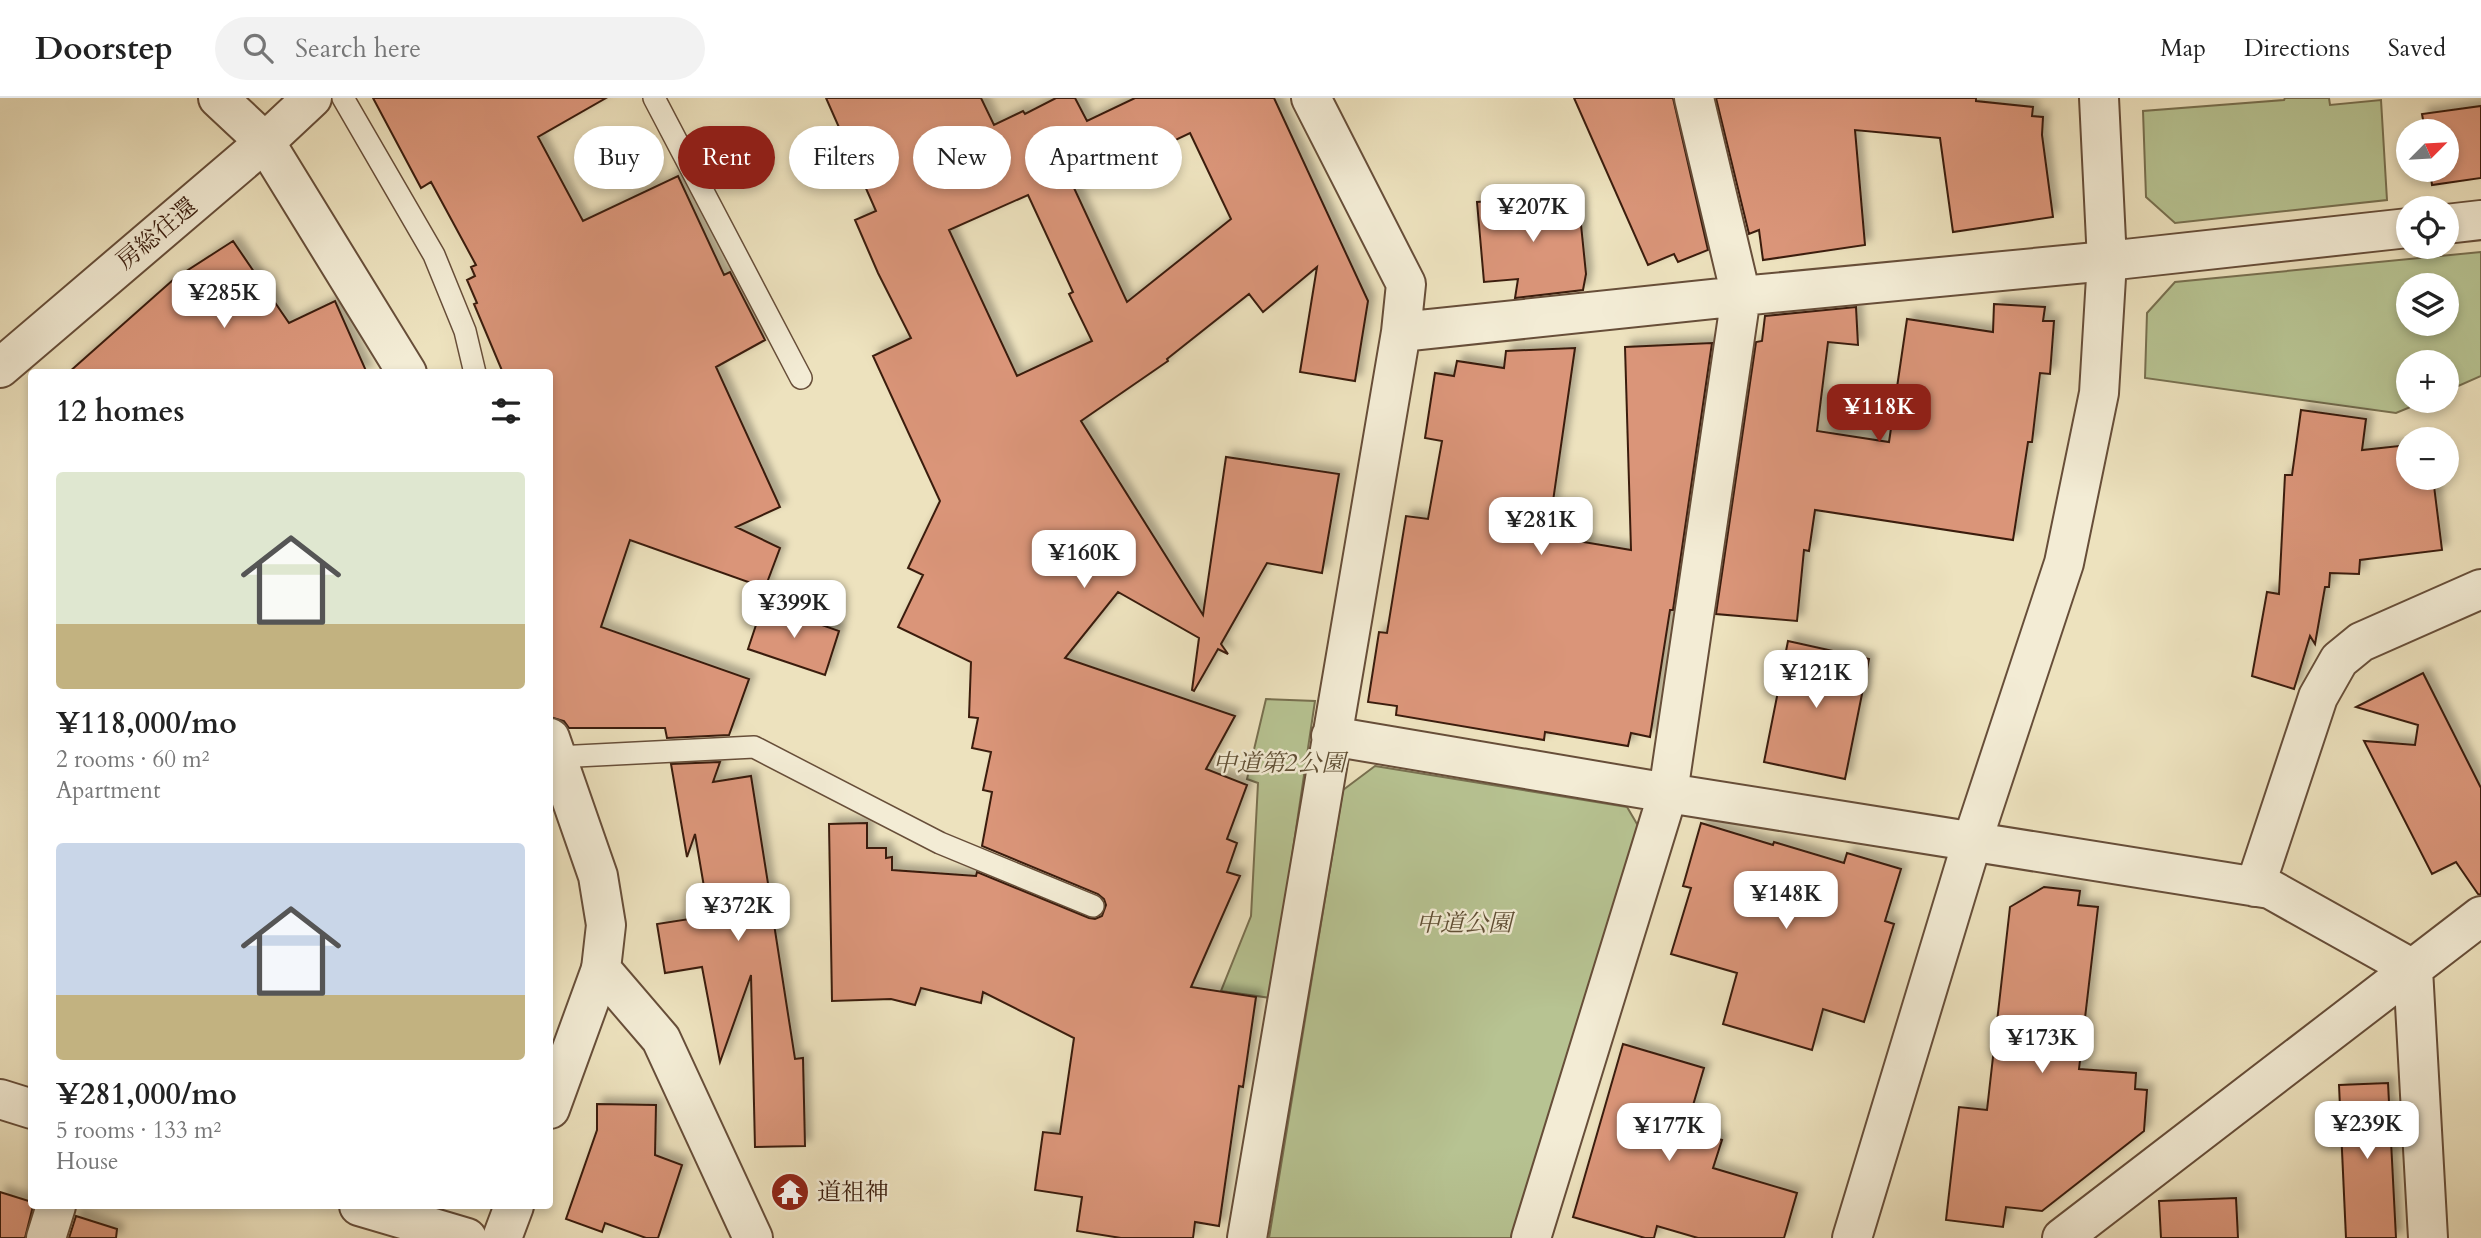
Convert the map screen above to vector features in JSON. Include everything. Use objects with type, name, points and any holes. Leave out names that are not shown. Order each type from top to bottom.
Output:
[{"type":"street","points":[[218,98],[265,142],[405,369]]},
{"type":"street","name":"房総往還","points":[[0,368],[265,142],[312,98]]},
{"type":"street","points":[[1247,1238],[1401,332],[1406,284],[1311,98]]},
{"type":"street","points":[[1531,1238],[1668,793],[1741,296],[1694,98]]},
{"type":"street","points":[[1852,1238],[1972,842],[2064,563],[2099,393],[2107,261],[2099,98]]},
{"type":"street","points":[[2459,223],[2481,220]]},
{"type":"street","points":[[1401,332],[2396,229]]},
{"type":"street","points":[[2255,887],[2318,697],[2339,660],[2361,642],[2481,589]]},
{"type":"street","points":[[1331,736],[2270,889],[2413,969]]},
{"type":"street","points":[[553,748],[598,876],[606,925],[601,970],[553,1101]]},
{"type":"street","points":[[2062,1238],[2481,916]]},
{"type":"street","points":[[2413,969],[2428,1238]]},
{"type":"street","points":[[601,970],[661,1039],[753,1238]]},
{"type":"street","points":[[0,1099],[28,1108]]},
{"type":"street","points":[[46,1238],[55,1209]]},
{"type":"street","points":[[369,1209],[467,1238]]},
{"type":"street","points":[[502,1238],[513,1209]]},
{"type":"lane","points":[[343,98],[434,256],[465,331],[474,369]]},
{"type":"lane","points":[[654,98],[801,378]]},
{"type":"lane","points":[[553,748],[754,747],[940,843],[1093,906]]},
{"type":"green space","points":[[2285,98],[2329,98],[2330,105],[2381,100],[2387,200],[2175,223],[2146,197],[2143,111]]},
{"type":"green space","points":[[2481,252],[2481,376],[2459,386],[2459,350],[2396,350],[2396,413],[2145,378],[2147,313],[2175,282],[2410,259],[2459,259],[2459,254]]},
{"type":"green space","name":"中道第2公園","points":[[1266,699],[1315,701],[1271,998],[1221,991],[1251,916],[1258,783],[1247,779]]},
{"type":"green space","name":"中道公園","points":[[1375,766],[1627,807],[1640,829],[1511,1238],[1269,1238],[1343,790]]},
{"type":"building","points":[[373,98],[606,98],[538,137],[583,221],[651,189],[664,189],[664,183],[678,176],[678,189],[684,189],[724,275],[730,272],[765,340],[716,367],[780,507],[736,527],[780,548],[765,588],[630,540],[601,627],[749,679],[729,735],[667,738],[665,728],[569,728],[564,721],[553,718],[553,369],[501,369],[474,304],[477,303],[467,280],[475,276],[471,267],[476,265],[431,182],[421,188]]},
{"type":"building","points":[[826,98],[981,98],[994,125],[1023,111],[1025,114],[1056,98],[1075,98],[1087,121],[1135,98],[1274,98],[1368,301],[1355,381],[1300,372],[1317,267],[1263,312],[1249,294],[1167,359],[1168,361],[1081,421],[1203,615],[1226,457],[1339,474],[1322,573],[1267,563],[1221,644],[1228,654],[1218,649],[1194,691],[1199,638],[1118,592],[1065,658],[1235,716],[1206,769],[1247,785],[1227,839],[1237,843],[1227,872],[1240,876],[1191,987],[1256,997],[1243,1087],[1239,1086],[1219,1226],[1195,1222],[1193,1238],[1121,1238],[1077,1231],[1082,1197],[1035,1190],[1043,1132],[1060,1134],[1074,1038],[983,992],[981,1003],[921,988],[915,1005],[891,999],[832,1001],[829,824],[867,823],[867,848],[886,848],[886,858],[892,857],[892,870],[976,876],[977,872],[1095,919],[1102,916],[1106,905],[1098,894],[982,846],[992,792],[983,790],[991,752],[972,748],[978,718],[969,717],[971,662],[898,627],[923,575],[908,568],[940,501],[873,356],[911,338],[855,220],[876,211],[866,189],[899,189],[899,126],[838,126]],"holes":[[[1025,126],[1182,126],[1182,137],[1190,133],[1231,219],[1127,302],[1074,189],[1025,189]],[[1028,195],[1073,292],[1069,294],[1092,341],[1017,376],[949,230]]]},
{"type":"building","points":[[1574,98],[1673,98],[1708,250],[1678,262],[1674,254],[1648,265]]},
{"type":"building","points":[[1716,98],[1976,98],[1976,101],[2033,107],[2032,116],[2043,117],[2042,135],[2053,217],[1953,232],[1940,138],[1855,130],[1865,245],[1763,260],[1759,230],[1749,234]]},
{"type":"building","points":[[2481,106],[2481,178],[2459,181],[2459,119],[2423,119],[2422,114]]},
{"type":"building","points":[[2432,182],[2453,182],[2432,185]]},
{"type":"building","points":[[1578,195],[1586,274],[1583,290],[1515,298],[1518,279],[1484,282],[1477,202]]},
{"type":"building","points":[[233,241],[289,323],[335,301],[365,369],[73,369],[174,279]]},
{"type":"building","points":[[1994,304],[2045,307],[2043,321],[2054,321],[2050,374],[2040,373],[2032,442],[2028,442],[2013,540],[1815,510],[1809,551],[1804,550],[1797,621],[1716,614],[1756,342],[1762,341],[1765,316],[1856,307],[1858,345],[1828,342],[1817,431],[1889,442],[1907,319],[1993,332]]},
{"type":"building","points":[[1712,343],[1673,610],[1670,610],[1650,737],[1631,733],[1628,746],[1545,732],[1544,740],[1396,715],[1397,706],[1368,702],[1379,632],[1387,633],[1406,516],[1428,519],[1442,441],[1425,438],[1435,373],[1454,376],[1457,361],[1504,368],[1506,351],[1575,348],[1548,536],[1631,550],[1625,347]]},
{"type":"building","points":[[2301,410],[2366,419],[2362,450],[2396,446],[2396,490],[2434,490],[2442,550],[2360,560],[2359,574],[2330,573],[2315,644],[2310,636],[2294,689],[2252,676],[2267,592],[2279,594],[2285,475],[2292,475]]},
{"type":"building","points":[[763,604],[839,631],[825,675],[748,649]]},
{"type":"building","points":[[1788,641],[1869,659],[1845,779],[1764,762]]},
{"type":"building","points":[[2423,673],[2481,788],[2481,895],[2456,862],[2432,874],[2364,741],[2415,745],[2418,725],[2356,707]]},
{"type":"building","points":[[720,762],[713,782],[751,776],[773,915],[769,924],[774,924],[795,1059],[803,1058],[805,1146],[755,1147],[751,975],[720,1062],[702,967],[665,973],[657,924],[709,916],[695,834],[687,857],[671,764]]},
{"type":"building","points":[[1701,823],[1844,863],[1847,853],[1901,869],[1885,921],[1894,924],[1864,1022],[1823,1009],[1812,1050],[1723,1024],[1737,973],[1671,954],[1691,888],[1683,886]]},
{"type":"building","points":[[2044,887],[2080,891],[2078,905],[2098,907],[2079,1069],[2136,1073],[2135,1089],[2147,1090],[2144,1131],[2042,1211],[2006,1207],[2003,1227],[1946,1220],[1959,1107],[1987,1110],[2010,907]]},
{"type":"building","points":[[1623,1044],[1704,1068],[1686,1129],[1722,1140],[1713,1168],[1797,1193],[1784,1238],[1698,1238],[1657,1226],[1654,1238],[1645,1238],[1573,1217]]},
{"type":"building","points":[[2388,1083],[2396,1238],[2346,1238],[2339,1085]]},
{"type":"building","points":[[597,1104],[656,1105],[655,1155],[682,1165],[658,1238],[646,1238],[605,1223],[602,1232],[566,1219],[597,1130]]},
{"type":"building","points":[[0,1192],[28,1201],[28,1209],[32,1209],[25,1238],[0,1238]]},
{"type":"building","points":[[2236,1198],[2238,1238],[2161,1238],[2159,1201]]},
{"type":"building","points":[[76,1216],[117,1229],[116,1238],[69,1238]]},
{"type":"place","name":"道祖神","points":[[790,1192]]}]
